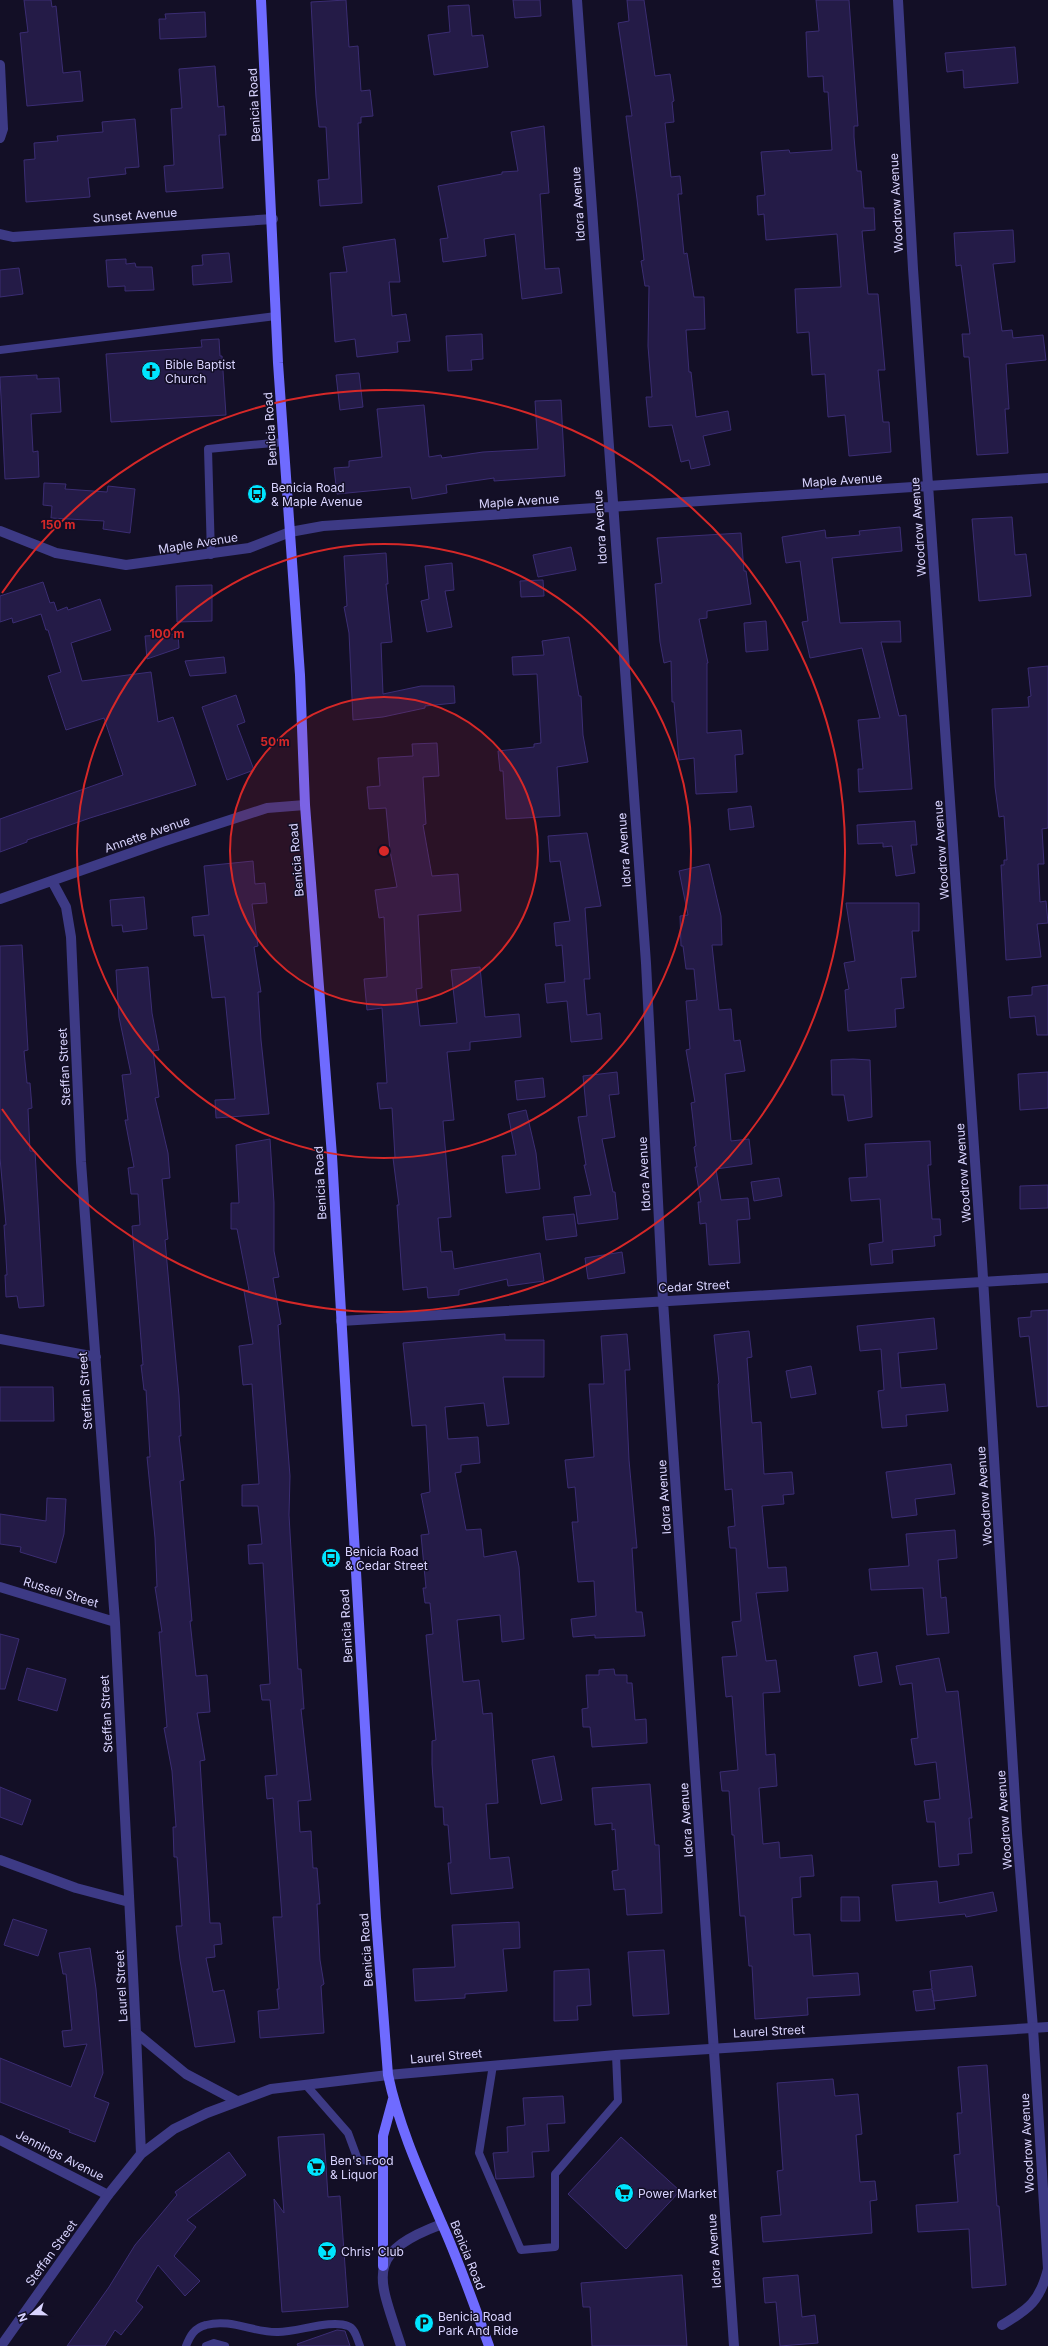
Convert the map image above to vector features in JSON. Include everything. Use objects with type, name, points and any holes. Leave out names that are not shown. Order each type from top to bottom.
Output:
[{"type":"main road","name":"Benicia Road","points":[[262,0],[273,219],[276,316],[300,675],[304,805],[332,1148],[376,1910],[388,2075],[393,2099],[413,2155],[442,2224],[489,2346]]},
{"type":"main road","points":[[383,2266],[383,2136],[393,2099]]},
{"type":"street","name":"Idora Avenue","points":[[577,0],[612,508],[646,963],[663,1301],[734,2346]]},
{"type":"street","name":"Woodrow Avenue","points":[[898,0],[913,269],[984,1282],[1018,1833],[1033,2028],[1048,2269],[1043,2290],[1025,2311],[1002,2325]]},
{"type":"street","points":[[0,70],[3,130],[0,138]]},
{"type":"street","name":"Sunset Avenue","points":[[0,234],[14,237],[273,219]]},
{"type":"street","name":"Maple Avenue","points":[[0,532],[56,553],[119,565],[211,555],[249,548],[290,532],[323,526],[1048,478]]},
{"type":"street","name":"Annette Avenue","points":[[0,899],[162,842],[267,808],[304,805]]},
{"type":"street","name":"Steffan Street","points":[[52,881],[66,907],[71,937],[81,1162],[115,1622],[129,1902]]},
{"type":"street","name":"Cedar Street","points":[[341,1321],[1048,1278]]},
{"type":"street","points":[[0,1339],[96,1357]]},
{"type":"street","name":"Russell Street","points":[[0,1587],[115,1622]]},
{"type":"street","points":[[0,1860],[76,1888],[129,1902]]},
{"type":"street","name":"Laurel Street","points":[[129,1902],[136,2033],[186,2074],[237,2101],[271,2089],[306,2084],[493,2065],[714,2047],[1048,2027]]},
{"type":"street","points":[[136,2033],[141,2154]]},
{"type":"street","points":[[141,2154],[174,2129],[207,2113],[237,2101]]},
{"type":"street","name":"Jennings Avenue","points":[[0,2140],[108,2195]]},
{"type":"street","name":"Steffan Street","points":[[0,2346],[108,2195],[141,2154]]},
{"type":"street","points":[[401,2346],[387,2303],[382,2279],[383,2266],[389,2254],[408,2239],[442,2224]]},
{"type":"lane","points":[[0,350],[276,316]]},
{"type":"lane","points":[[211,555],[208,449],[284,442]]},
{"type":"lane","points":[[493,2065],[479,2153],[522,2250],[555,2247],[555,2174],[618,2101],[616,2055]]},
{"type":"lane","points":[[306,2084],[348,2133],[358,2160],[383,2161]]},
{"type":"lane","points":[[186,2346],[191,2334],[205,2325],[228,2323],[275,2332],[295,2332],[337,2323],[350,2326],[355,2333],[360,2346]]},
{"type":"lane","points":[[206,2346],[214,2344],[224,2346]]},
{"type":"building","points":[[24,0],[51,0],[52,7],[56,6],[63,73],[80,71],[83,101],[27,106],[20,33],[28,32]]},
{"type":"building","points":[[346,0],[349,47],[358,46],[361,91],[370,90],[373,116],[361,117],[361,123],[358,123],[362,203],[320,206],[318,180],[329,179],[326,127],[319,127],[311,2]]},
{"type":"building","points":[[513,0],[540,0],[541,16],[515,18]]},
{"type":"building","points":[[627,0],[644,0],[655,76],[670,74],[674,101],[672,102],[674,122],[665,123],[671,177],[680,176],[682,194],[678,194],[684,254],[687,253],[694,297],[704,297],[705,329],[686,330],[689,372],[691,372],[696,417],[728,411],[731,430],[703,436],[710,465],[691,469],[689,460],[681,462],[672,425],[649,427],[646,397],[652,397],[648,346],[649,286],[645,286],[641,261],[644,260],[626,116],[632,116],[618,23],[629,21]]},
{"type":"building","points":[[816,0],[849,0],[858,126],[854,126],[857,171],[861,171],[864,208],[874,208],[875,230],[862,231],[868,294],[878,294],[885,370],[878,370],[883,422],[889,422],[891,452],[849,456],[845,415],[828,417],[825,374],[812,375],[809,332],[797,333],[795,289],[841,287],[837,234],[766,240],[764,214],[758,215],[757,196],[765,195],[761,152],[789,150],[790,153],[832,150],[828,92],[824,92],[823,76],[808,77],[806,32],[819,31]]},
{"type":"building","points":[[469,5],[472,36],[483,35],[488,67],[434,75],[428,35],[450,32],[448,6]]},
{"type":"building","points":[[205,12],[206,37],[160,39],[159,19],[166,19],[165,14]]},
{"type":"building","points":[[1015,47],[1018,83],[964,88],[963,70],[947,72],[945,53]]},
{"type":"building","points":[[215,66],[218,107],[224,106],[226,135],[219,135],[223,188],[166,192],[164,166],[174,165],[171,109],[182,108],[179,69]]},
{"type":"building","points":[[135,119],[139,167],[125,168],[126,174],[88,178],[90,197],[26,202],[24,160],[35,159],[34,143],[58,141],[57,136],[103,132],[102,122]]},
{"type":"building","points":[[544,126],[549,193],[540,194],[545,269],[559,268],[562,293],[522,299],[515,234],[484,239],[486,256],[443,262],[440,239],[448,238],[438,186],[502,174],[502,172],[518,171],[511,132]]},
{"type":"building","points":[[1013,230],[1015,262],[993,264],[1002,331],[1012,330],[1013,338],[1043,335],[1046,360],[1006,364],[1009,409],[1005,409],[1008,453],[977,455],[969,357],[964,357],[962,334],[970,334],[961,265],[956,266],[954,233]]},
{"type":"building","points":[[395,239],[400,282],[389,282],[392,316],[406,314],[410,341],[397,342],[398,352],[357,357],[355,339],[335,342],[330,273],[347,272],[343,247]]},
{"type":"building","points":[[229,253],[232,282],[193,285],[192,266],[203,265],[202,255]]},
{"type":"building","points":[[126,259],[126,264],[135,263],[136,267],[152,267],[154,290],[125,291],[125,286],[108,287],[106,260]]},
{"type":"building","points":[[19,268],[23,294],[0,297],[0,270]]},
{"type":"building","points":[[482,334],[483,359],[471,360],[472,370],[448,371],[446,336]]},
{"type":"building","points":[[219,339],[220,356],[222,356],[226,415],[111,422],[106,354],[202,347],[201,340]]},
{"type":"building","points":[[359,373],[363,407],[340,410],[336,375]]},
{"type":"building","points":[[37,375],[37,379],[59,378],[61,412],[31,414],[33,452],[38,451],[39,477],[5,479],[0,377]]},
{"type":"building","points":[[561,400],[565,476],[494,481],[494,478],[446,485],[447,493],[412,499],[410,487],[337,494],[334,468],[349,467],[349,461],[382,457],[377,409],[424,405],[429,457],[441,455],[442,458],[483,452],[538,449],[535,401]]},
{"type":"building","points":[[44,483],[66,484],[65,489],[107,492],[108,486],[135,489],[130,533],[103,529],[104,521],[51,518],[52,506],[43,505]]},
{"type":"building","points":[[1012,517],[1015,555],[1026,554],[1031,596],[979,601],[972,519]]},
{"type":"building","points":[[900,527],[902,551],[832,558],[840,623],[900,621],[901,642],[881,642],[899,716],[906,715],[912,789],[859,792],[858,769],[863,769],[858,720],[880,718],[862,648],[810,658],[802,622],[808,621],[800,561],[786,563],[782,537],[825,530],[826,538],[860,535],[859,531]]},
{"type":"building","points":[[741,533],[744,571],[746,571],[751,604],[707,611],[707,618],[699,619],[708,663],[707,733],[741,730],[743,754],[735,755],[737,792],[696,794],[694,758],[679,760],[674,702],[672,702],[671,661],[664,663],[660,642],[655,584],[662,583],[657,538]]},
{"type":"building","points":[[571,547],[576,570],[538,577],[533,555]]},
{"type":"building","points":[[386,553],[388,584],[386,584],[392,642],[381,643],[383,694],[421,686],[454,686],[455,703],[425,706],[425,708],[383,717],[353,720],[349,633],[344,607],[347,606],[344,556]]},
{"type":"building","points":[[452,563],[454,590],[445,591],[452,627],[427,632],[421,601],[429,599],[425,566]]},
{"type":"building","points":[[543,580],[544,596],[521,597],[520,581]]},
{"type":"building","points":[[43,582],[50,603],[54,602],[57,611],[67,607],[68,610],[100,599],[111,630],[71,643],[82,681],[151,672],[158,722],[173,717],[196,785],[90,818],[27,840],[27,842],[0,852],[0,819],[123,775],[104,718],[66,730],[48,676],[61,672],[48,630],[46,630],[41,614],[13,623],[12,618],[0,622],[0,596]]},
{"type":"building","points":[[212,585],[212,621],[177,622],[176,586]]},
{"type":"building","points":[[766,621],[768,650],[746,652],[744,623]]},
{"type":"building","points":[[178,634],[179,648],[147,659],[145,636]]},
{"type":"building","points":[[569,637],[579,696],[581,696],[583,735],[588,762],[557,767],[560,816],[506,819],[503,771],[500,771],[498,751],[534,747],[534,744],[541,743],[537,674],[513,675],[512,657],[544,655],[542,641]]},
{"type":"building","points":[[224,657],[226,673],[190,676],[185,661]]},
{"type":"building","points":[[1048,666],[1048,828],[1042,829],[1044,864],[1038,864],[1040,902],[1046,901],[1048,923],[1037,924],[1041,957],[1006,960],[1001,865],[1004,865],[1004,860],[1007,860],[1004,816],[999,817],[995,787],[992,709],[1029,707],[1028,697],[1031,696],[1028,668]]},
{"type":"building","points":[[236,695],[245,722],[237,725],[254,770],[227,780],[202,707]]},
{"type":"building","points":[[437,743],[439,776],[423,777],[426,824],[423,825],[432,876],[458,874],[461,911],[418,915],[422,988],[416,989],[420,1026],[457,1023],[451,970],[480,967],[485,1017],[519,1014],[521,1037],[470,1042],[470,1050],[447,1052],[454,1120],[443,1121],[451,1217],[438,1218],[441,1252],[452,1251],[454,1269],[540,1253],[544,1281],[508,1286],[507,1279],[459,1290],[459,1295],[428,1298],[427,1287],[403,1290],[397,1205],[399,1205],[393,1158],[395,1157],[392,1108],[380,1109],[377,1083],[387,1083],[382,1008],[367,1010],[364,979],[387,977],[384,917],[379,918],[375,890],[397,887],[390,851],[386,808],[369,809],[367,787],[380,786],[378,758],[413,756],[412,744]]},
{"type":"building","points":[[751,806],[754,827],[730,830],[728,809]]},
{"type":"building","points":[[915,821],[917,845],[911,845],[915,873],[896,876],[892,846],[883,847],[883,843],[858,844],[857,825]]},
{"type":"building","points":[[587,833],[601,906],[585,908],[590,979],[584,979],[587,1015],[600,1013],[602,1039],[571,1042],[567,1001],[547,1003],[545,984],[565,982],[562,945],[556,946],[554,923],[570,921],[560,861],[550,862],[548,836]]},
{"type":"building","points":[[253,861],[255,884],[265,883],[267,903],[252,904],[258,946],[254,947],[261,992],[258,992],[261,1040],[269,1114],[216,1118],[215,1100],[235,1099],[225,997],[212,998],[204,935],[194,936],[192,917],[209,915],[204,866]]},
{"type":"building","points":[[709,864],[721,916],[722,945],[712,945],[719,1010],[731,1009],[734,1041],[740,1040],[745,1071],[725,1074],[731,1141],[749,1139],[752,1164],[716,1169],[721,1200],[748,1198],[750,1219],[737,1220],[740,1263],[709,1265],[706,1223],[700,1224],[698,1202],[701,1202],[695,1167],[697,1167],[694,1147],[696,1146],[691,1103],[695,1102],[686,1050],[690,1049],[686,1001],[697,1000],[694,969],[686,969],[683,946],[681,946],[680,916],[688,915],[679,871]]},
{"type":"building","points":[[144,897],[147,929],[123,932],[122,925],[112,926],[110,900]]},
{"type":"building","points":[[846,903],[919,903],[919,931],[912,931],[916,977],[901,978],[904,1008],[895,1009],[896,1027],[848,1031],[845,990],[849,989],[844,963],[855,961]]},
{"type":"building","points":[[22,945],[28,1050],[24,1051],[27,1083],[30,1083],[32,1108],[28,1109],[30,1151],[35,1151],[44,1306],[19,1308],[17,1296],[6,1297],[5,1275],[7,1275],[4,1225],[6,1225],[0,1158],[0,946]]},
{"type":"building","points":[[148,967],[152,1013],[159,1050],[153,1051],[159,1097],[155,1098],[168,1153],[170,1178],[162,1179],[168,1239],[165,1240],[179,1396],[181,1436],[179,1436],[184,1480],[180,1481],[192,1621],[190,1621],[196,1676],[207,1675],[210,1712],[197,1713],[205,1760],[200,1761],[210,1923],[220,1923],[222,1944],[214,1945],[215,1957],[206,1958],[213,1992],[224,1990],[235,2042],[195,2047],[180,1960],[176,1926],[182,1926],[177,1857],[174,1857],[173,1827],[176,1827],[172,1771],[164,1728],[167,1727],[159,1632],[162,1632],[155,1587],[157,1587],[155,1538],[147,1457],[150,1457],[146,1390],[144,1390],[141,1365],[143,1365],[132,1226],[140,1225],[138,1194],[131,1194],[128,1168],[134,1167],[125,1120],[128,1120],[122,1075],[131,1074],[119,1017],[116,970]]},
{"type":"building","points":[[1048,985],[1048,1035],[1037,1035],[1035,1016],[1010,1018],[1008,997],[1032,995],[1032,987]]},
{"type":"building","points":[[831,1060],[870,1060],[872,1117],[848,1121],[844,1095],[832,1095]]},
{"type":"building","points":[[617,1072],[619,1094],[609,1095],[615,1137],[602,1139],[613,1192],[615,1192],[618,1219],[578,1224],[574,1197],[591,1195],[584,1165],[586,1165],[578,1117],[587,1116],[583,1076]]},
{"type":"building","points":[[1048,1072],[1048,1108],[1020,1110],[1018,1074]]},
{"type":"building","points":[[543,1078],[545,1097],[517,1100],[515,1081]]},
{"type":"building","points":[[526,1110],[536,1153],[540,1189],[506,1193],[502,1156],[516,1155],[508,1114]]},
{"type":"building","points":[[270,1139],[274,1203],[274,1251],[279,1277],[273,1278],[281,1324],[278,1325],[290,1476],[289,1515],[298,1669],[301,1669],[304,1709],[301,1709],[311,1800],[298,1801],[300,1832],[311,1831],[313,1868],[317,1868],[320,1904],[317,1904],[320,1960],[324,1984],[321,1986],[324,2033],[260,2038],[258,2011],[279,2009],[277,1989],[279,1989],[273,1917],[282,1917],[273,1798],[267,1799],[265,1776],[277,1775],[270,1700],[262,1700],[260,1685],[270,1684],[263,1563],[249,1564],[248,1545],[262,1544],[258,1506],[242,1506],[242,1485],[259,1484],[252,1384],[243,1385],[239,1346],[253,1344],[244,1291],[249,1290],[237,1229],[231,1229],[231,1203],[239,1203],[236,1145]]},
{"type":"building","points":[[930,1141],[931,1165],[928,1165],[932,1219],[940,1219],[941,1235],[934,1236],[935,1246],[892,1250],[893,1263],[871,1265],[869,1244],[883,1242],[880,1199],[851,1201],[849,1178],[867,1177],[865,1144]]},
{"type":"building","points":[[779,1178],[782,1196],[754,1201],[751,1182]]},
{"type":"building","points":[[1048,1185],[1048,1208],[1020,1209],[1020,1186]]},
{"type":"building","points":[[574,1214],[577,1236],[546,1240],[543,1217]]},
{"type":"building","points":[[622,1252],[625,1273],[588,1279],[585,1258]]},
{"type":"building","points":[[1048,1310],[1048,1406],[1037,1407],[1029,1336],[1020,1337],[1018,1318],[1031,1317],[1031,1311]]},
{"type":"building","points":[[934,1318],[937,1349],[898,1353],[901,1388],[945,1384],[948,1411],[906,1415],[907,1426],[882,1428],[878,1391],[884,1390],[881,1349],[860,1351],[857,1326]]},
{"type":"building","points":[[749,1331],[752,1357],[747,1358],[752,1423],[761,1422],[764,1474],[792,1472],[794,1494],[783,1495],[784,1504],[762,1506],[768,1568],[786,1567],[788,1591],[756,1593],[766,1661],[776,1660],[780,1692],[763,1693],[766,1755],[775,1754],[777,1786],[759,1788],[763,1844],[779,1842],[780,1858],[812,1855],[814,1876],[800,1877],[801,1897],[792,1898],[794,1935],[810,1934],[813,1976],[858,1973],[860,1995],[807,1998],[808,2015],[755,2019],[752,1966],[749,1966],[745,1916],[740,1916],[729,1791],[722,1791],[720,1772],[738,1770],[732,1696],[726,1697],[722,1657],[737,1656],[732,1622],[741,1621],[736,1548],[730,1548],[728,1527],[735,1526],[732,1489],[725,1490],[719,1383],[714,1335]]},
{"type":"building","points":[[505,1334],[505,1340],[544,1340],[544,1377],[503,1377],[509,1424],[487,1426],[484,1403],[445,1407],[448,1439],[478,1437],[480,1463],[461,1465],[461,1472],[455,1473],[466,1530],[481,1529],[484,1557],[516,1551],[519,1567],[524,1639],[502,1642],[500,1615],[457,1620],[463,1682],[479,1680],[483,1714],[492,1713],[498,1803],[486,1804],[490,1859],[509,1857],[513,1888],[451,1894],[448,1863],[451,1863],[448,1825],[444,1825],[443,1807],[435,1807],[432,1764],[432,1741],[436,1740],[426,1635],[433,1634],[430,1603],[425,1603],[423,1588],[426,1588],[421,1535],[429,1534],[421,1494],[430,1492],[426,1425],[412,1426],[403,1343]]},
{"type":"building","points":[[627,1334],[630,1370],[625,1370],[629,1460],[637,1548],[632,1548],[636,1612],[642,1612],[645,1636],[595,1638],[595,1635],[573,1637],[571,1619],[596,1616],[594,1581],[578,1582],[572,1522],[578,1522],[575,1487],[568,1488],[565,1460],[594,1457],[589,1384],[604,1384],[601,1336]]},
{"type":"building","points":[[811,1366],[816,1394],[791,1398],[786,1371]]},
{"type":"building","points":[[0,1387],[53,1387],[54,1421],[0,1421]]},
{"type":"building","points":[[951,1464],[955,1494],[915,1499],[917,1515],[892,1518],[886,1472]]},
{"type":"building","points":[[47,1498],[66,1499],[64,1534],[56,1563],[20,1552],[21,1547],[0,1544],[0,1514],[46,1521]]},
{"type":"building","points":[[955,1530],[957,1558],[938,1560],[941,1598],[946,1597],[949,1633],[927,1635],[923,1588],[871,1590],[869,1569],[909,1566],[906,1534]]},
{"type":"building","points":[[0,1634],[19,1639],[5,1689],[0,1689]]},
{"type":"building","points":[[877,1652],[882,1682],[859,1686],[854,1656]]},
{"type":"building","points":[[939,1658],[946,1692],[958,1691],[972,1818],[969,1818],[972,1853],[958,1854],[959,1865],[939,1867],[935,1822],[927,1822],[924,1801],[940,1799],[936,1762],[915,1765],[911,1739],[918,1738],[912,1683],[900,1685],[896,1666]]},
{"type":"building","points":[[27,1668],[66,1679],[57,1711],[18,1700]]},
{"type":"building","points":[[614,1669],[615,1675],[627,1675],[627,1683],[632,1683],[635,1720],[646,1719],[647,1743],[592,1747],[590,1727],[583,1727],[582,1709],[588,1708],[586,1675],[599,1675],[599,1670]]},
{"type":"building","points":[[554,1756],[562,1800],[541,1804],[532,1760]]},
{"type":"building","points":[[650,1784],[655,1845],[659,1845],[662,1913],[627,1915],[625,1889],[614,1890],[612,1871],[618,1870],[615,1829],[612,1830],[612,1823],[595,1825],[592,1788]]},
{"type":"building","points":[[0,1787],[31,1800],[22,1825],[0,1817]]},
{"type":"building","points":[[937,1881],[939,1903],[993,1892],[997,1911],[966,1917],[965,1914],[896,1921],[892,1885]]},
{"type":"building","points":[[841,1897],[859,1897],[860,1921],[841,1921]]},
{"type":"building","points":[[13,1919],[47,1930],[38,1956],[4,1945]]},
{"type":"building","points":[[519,1922],[520,1948],[503,1949],[507,1991],[465,1994],[465,1998],[415,2001],[413,1969],[455,1967],[452,1925]]},
{"type":"building","points":[[90,1948],[96,1989],[103,2073],[94,2097],[109,2103],[95,2142],[69,2132],[70,2130],[0,2102],[0,2058],[71,2087],[87,2044],[64,2047],[62,2031],[72,2030],[66,1974],[63,1974],[59,1953]]},
{"type":"building","points":[[664,1950],[669,2014],[633,2016],[628,1952]]},
{"type":"building","points":[[972,1966],[976,1996],[934,2001],[932,1990],[935,2009],[916,2011],[913,1991],[932,1989],[930,1971]]},
{"type":"building","points":[[589,1969],[591,2005],[577,2006],[578,2020],[554,2021],[554,1971]]},
{"type":"building","points":[[987,2065],[997,2206],[999,2206],[1006,2285],[972,2288],[969,2229],[918,2232],[916,2205],[958,2202],[954,2155],[960,2154],[957,2113],[962,2113],[958,2067]]},
{"type":"building","points":[[833,2079],[835,2096],[858,2094],[862,2134],[856,2135],[860,2182],[875,2181],[877,2200],[870,2201],[872,2233],[763,2242],[761,2217],[781,2215],[777,2171],[783,2170],[777,2083]]},
{"type":"building","points":[[563,2096],[565,2123],[547,2124],[549,2151],[532,2152],[534,2177],[496,2179],[493,2153],[508,2152],[507,2127],[525,2125],[523,2098]]},
{"type":"building","points":[[324,2134],[328,2197],[340,2196],[348,2307],[282,2312],[274,2199],[284,2213],[278,2137]]},
{"type":"building","name":"Power Market","points":[[621,2137],[680,2191],[626,2249],[568,2194]]},
{"type":"building","points":[[229,2152],[246,2175],[187,2220],[196,2227],[174,2256],[200,2281],[185,2296],[158,2265],[136,2301],[143,2307],[121,2335],[115,2330],[105,2346],[67,2346],[109,2287],[135,2245],[177,2195],[175,2192]]},
{"type":"building","points":[[682,2275],[687,2346],[592,2346],[590,2307],[583,2307],[581,2283]]},
{"type":"building","points":[[798,2275],[802,2317],[815,2315],[818,2343],[780,2346],[776,2302],[765,2303],[763,2278]]},
{"type":"building","points":[[337,2330],[345,2331],[350,2346],[298,2346],[297,2344]]},
{"type":"place","name":"Bible Baptist Church","points":[[151,371]]},
{"type":"place","name":"Benicia Road & Maple Avenue","points":[[257,494]]},
{"type":"place","name":"Benicia Road & Cedar Street","points":[[331,1558]]},
{"type":"place","name":"Ben's Food & Liquor","points":[[316,2167]]},
{"type":"place","name":"Power Market","points":[[624,2193]]},
{"type":"place","name":"Chris' Club","points":[[327,2251]]},
{"type":"place","name":"Benicia Road Park And Ride","points":[[424,2323]]}]
